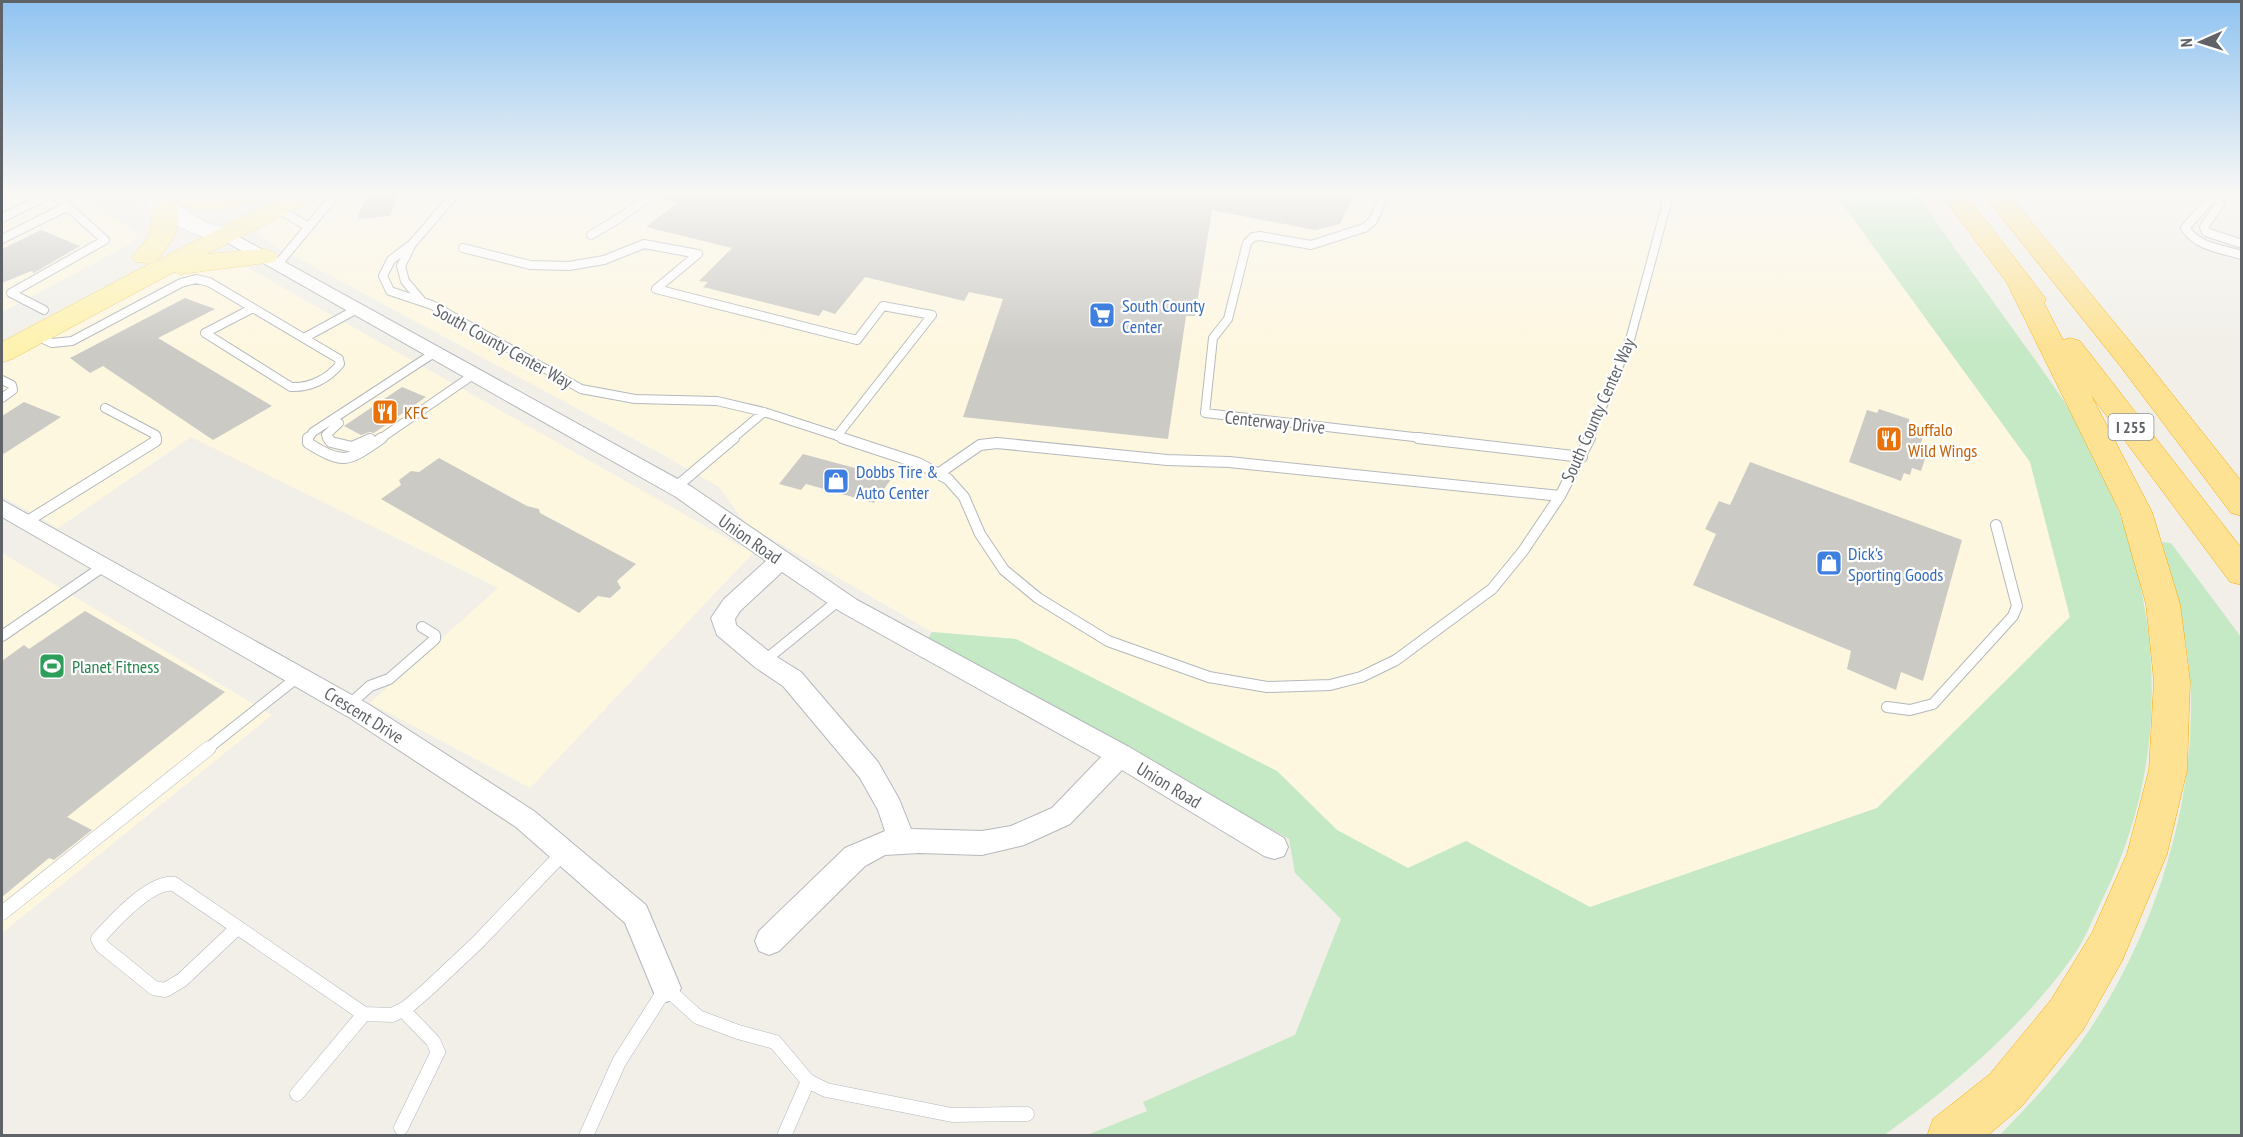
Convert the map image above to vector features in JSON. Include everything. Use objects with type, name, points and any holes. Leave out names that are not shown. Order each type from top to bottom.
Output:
[{"type":"highway","name":"I 255","points":[[1991,244],[2241,573]]},
{"type":"highway","name":"I 255","points":[[2036,244],[2131,362],[2241,505]]},
{"type":"highway","points":[[1950,1136],[2006,1090],[2067,1015],[2107,947],[2147,854],[2168,770],[2172,681],[2163,604],[2139,524],[2102,443],[2020,282]]},
{"type":"highway","points":[[2131,362],[2241,466]]},
{"type":"main road","points":[[146,266],[159,244]]},
{"type":"main road","points":[[2,353],[39,322],[186,244]]},
{"type":"main road","points":[[146,266],[271,261]]},
{"type":"main road","points":[[2,332],[39,322]]},
{"type":"street","name":"Union Road","points":[[242,244],[676,487],[839,600],[1120,755],[1274,847]]},
{"type":"street","name":"Crescent Drive","points":[[2,508],[300,675],[525,819],[636,914],[666,988]]},
{"type":"street","points":[[781,561],[732,605],[723,618],[725,629],[764,661],[792,679],[869,770],[890,807],[902,842]]},
{"type":"street","points":[[769,941],[855,857],[882,843],[982,843],[1014,837],[1061,816],[1120,755]]},
{"type":"lane","points":[[11,293],[98,244]]},
{"type":"lane","points":[[271,261],[290,244]]},
{"type":"lane","name":"South County Center Way","points":[[412,244],[391,260],[383,276],[390,291],[421,300],[581,389],[634,399],[717,400],[764,412],[918,464],[948,479],[964,497],[980,534],[1004,570],[1038,598],[1108,641],[1209,676],[1267,687],[1330,685],[1361,677],[1396,660],[1492,589],[1523,551],[1560,496],[1581,457],[1631,336],[1656,244]]},
{"type":"lane","name":"South County Center Way","points":[[412,244],[401,266],[405,281],[421,300]]},
{"type":"lane","points":[[644,244],[698,254],[656,289],[857,339],[883,306],[932,315],[837,436]]},
{"type":"lane","points":[[463,248],[530,265],[568,266],[604,260],[644,244]]},
{"type":"lane","name":"Centerway Drive","points":[[1247,244],[1228,319],[1213,338],[1205,413],[1581,457]]},
{"type":"lane","points":[[2206,244],[2241,255]]},
{"type":"lane","points":[[2227,244],[2241,249]]},
{"type":"lane","points":[[2,287],[11,293],[39,322],[52,343],[72,341],[181,283],[196,279],[209,282],[304,338],[339,359],[340,364],[336,370],[305,387],[291,387],[205,333],[253,308]]},
{"type":"lane","points":[[304,338],[357,309]]},
{"type":"lane","points":[[435,353],[313,432],[308,438],[308,443],[335,459],[343,461],[354,457],[473,375]]},
{"type":"lane","points":[[2,380],[12,385],[13,390],[2,398]]},
{"type":"lane","points":[[378,390],[348,417],[330,429],[326,435],[331,442],[351,447],[363,444],[397,421],[422,410]]},
{"type":"lane","points":[[26,522],[156,441],[156,435],[105,408]]},
{"type":"lane","points":[[676,487],[764,412]]},
{"type":"lane","points":[[938,474],[980,445],[997,443],[1167,460],[1229,462],[1560,496]]},
{"type":"lane","points":[[1887,707],[1902,711],[1921,711],[1933,704],[2013,616],[2017,606],[1996,525]]},
{"type":"lane","points":[[2,636],[104,566]]},
{"type":"lane","points":[[764,661],[839,600]]},
{"type":"lane","points":[[349,705],[370,686],[388,679],[435,639],[435,635],[422,627]]},
{"type":"lane","points":[[2,913],[300,675]]},
{"type":"lane","points":[[237,928],[182,980],[165,990],[154,988],[102,946],[98,939],[105,930],[152,891],[165,883],[175,884],[364,1014],[392,1015],[403,1010],[438,981],[564,853]]},
{"type":"lane","points":[[586,1136],[619,1062],[666,988],[698,1017],[738,1032],[775,1042],[808,1081],[826,1090],[952,1115],[1027,1114]]},
{"type":"lane","points":[[401,1128],[438,1052],[433,1041],[403,1010]]},
{"type":"lane","points":[[297,1094],[364,1014]]},
{"type":"lane","points":[[784,1136],[808,1081]]},
{"type":"shaded area","points":[[2,244],[130,244],[2,312]]},
{"type":"shaded area","points":[[272,244],[1872,244],[2030,462],[2070,617],[1877,808],[1590,907],[1466,841],[1408,868],[1337,830],[1277,771],[1016,639],[932,632],[746,524],[719,487]]},
{"type":"shaded area","points":[[241,264],[753,553],[530,788],[370,703],[498,588],[191,437],[58,528],[2,496],[2,365],[174,273],[191,267]]},
{"type":"shaded area","points":[[2,553],[272,715],[2,933]]},
{"type":"green space","points":[[1872,244],[1952,244],[2053,385],[2091,448],[2115,503],[2134,559],[2146,616],[2152,674],[2150,732],[2141,789],[2125,846],[2080,946],[2035,1004],[2012,1028],[1963,1074],[1911,1116],[1884,1135],[1087,1135],[1147,1111],[1143,1102],[1295,1035],[1341,919],[1295,873],[1289,839],[928,639],[932,632],[1016,639],[1277,771],[1337,830],[1408,868],[1466,841],[1590,907],[1877,808],[2070,617],[2030,462]]},
{"type":"green space","points":[[2162,542],[2171,543],[2241,637],[2241,1135],[1999,1136],[2068,1060],[2111,996],[2149,917],[2164,875],[2184,789],[2191,703],[2182,622]]},
{"type":"building","points":[[12,244],[75,244],[80,246],[34,273],[31,271],[2,283],[2,249]]},
{"type":"building","name":"South County Center","points":[[716,244],[1207,244],[1195,316],[1186,316],[1168,439],[963,417],[1003,299],[969,292],[964,301],[865,277],[835,314],[823,310],[819,316],[703,287],[708,282],[699,281],[732,248]]},
{"type":"building","points":[[185,298],[215,309],[158,338],[272,406],[213,440],[103,366],[90,373],[70,358]]},
{"type":"building","name":"KFC","points":[[402,387],[426,397],[374,433],[361,435],[344,426]]},
{"type":"building","points":[[24,402],[61,417],[2,455],[2,416]]},
{"type":"building","name":"Buffalo Wild Wings","points":[[1879,409],[1909,419],[1909,424],[1925,429],[1919,450],[1927,453],[1921,471],[1912,468],[1910,475],[1904,473],[1901,481],[1849,462],[1867,410],[1877,413]]},
{"type":"building","name":"Dobbs Tire & Auto Center","points":[[803,454],[892,478],[874,503],[806,484],[801,490],[779,484]]},
{"type":"building","points":[[439,458],[527,506],[539,509],[540,513],[636,564],[617,581],[621,588],[610,598],[598,596],[579,613],[381,499],[401,485],[399,480],[411,471],[419,472]]},
{"type":"building","name":"Dick's Sporting Goods","points":[[1750,462],[1962,540],[1923,681],[1901,672],[1896,690],[1847,669],[1851,651],[1693,585],[1716,534],[1705,529],[1719,501],[1730,505]]},
{"type":"building","points":[[85,611],[225,692],[67,817],[92,830],[54,860],[49,858],[2,897],[2,661],[24,645],[29,649]]},
{"type":"place","name":"South County Center","points":[[1102,315]]},
{"type":"place","name":"KFC","points":[[385,412]]},
{"type":"place","name":"Buffalo Wild Wings","points":[[1889,439]]},
{"type":"place","name":"Dobbs Tire & Auto Center","points":[[836,481]]},
{"type":"place","name":"Dick's Sporting Goods","points":[[1829,563]]},
{"type":"place","name":"Planet Fitness","points":[[52,666]]}]
